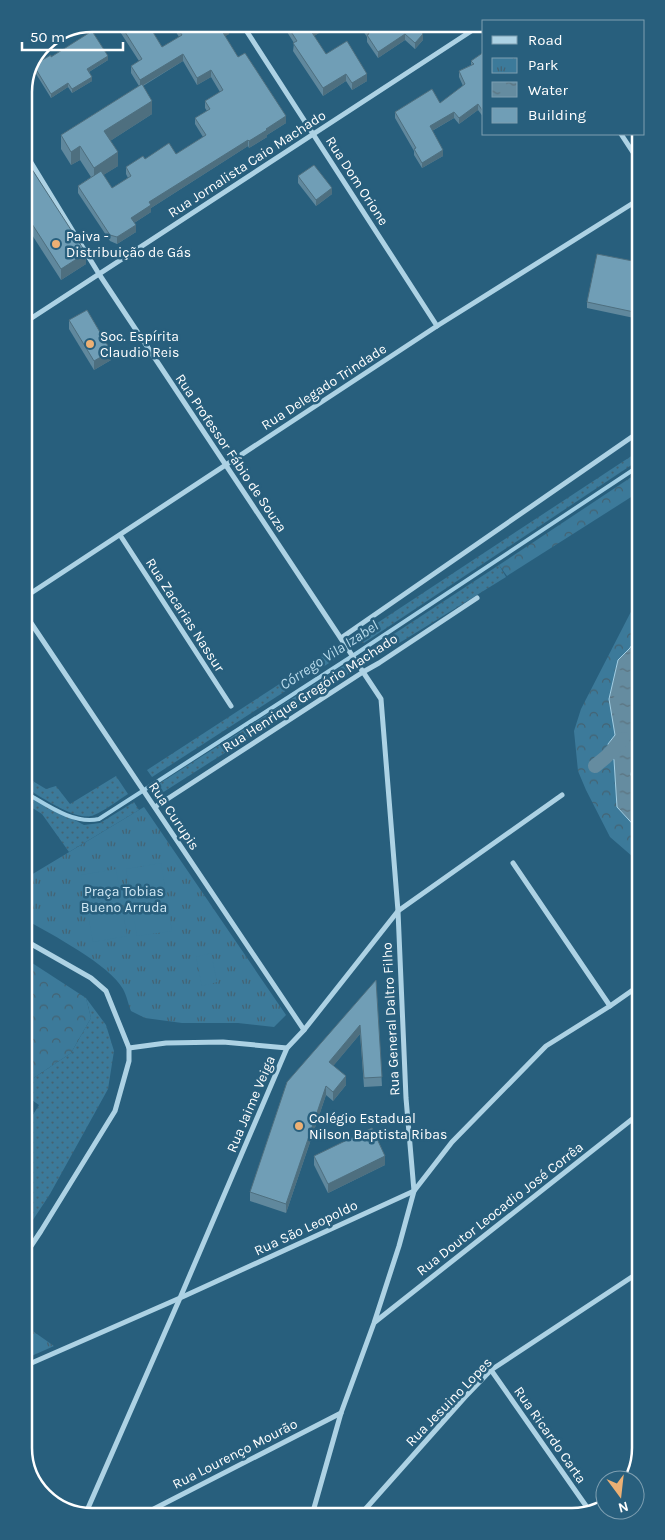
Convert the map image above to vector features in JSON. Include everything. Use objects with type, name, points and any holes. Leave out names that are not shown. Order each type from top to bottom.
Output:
[{"type":"street","name":"Rua Dom Orione","points":[[247,32],[437,326]]},
{"type":"street","name":"Rua Jornalista Caio Machado","points":[[33,317],[469,33]]},
{"type":"street","points":[[622,135],[632,151]]},
{"type":"street","name":"Rua Professor Fábio de Souza","points":[[33,165],[100,274],[341,638]]},
{"type":"street","name":"Rua Delegado Trindade","points":[[33,592],[437,326],[632,204]]},
{"type":"street","name":"Rua Henrique Gregório Machado","points":[[341,638],[632,437]]},
{"type":"street","name":"Rua Zacarias Nassur","points":[[120,535],[231,706]]},
{"type":"street","name":"Rua Henrique Gregório Machado","points":[[154,807],[477,598]]},
{"type":"street","name":"Rua Curupis","points":[[33,625],[304,1030]]},
{"type":"street","name":"Rua General Daltro Filho","points":[[314,1507],[341,1413],[399,1246],[414,1191],[406,1098],[398,911],[381,700],[341,638]]},
{"type":"street","name":"Rua Jaime Veiga","points":[[89,1507],[287,1048],[304,1030],[398,911],[562,795]]},
{"type":"street","points":[[513,863],[610,1006]]},
{"type":"street","points":[[32,945],[91,978],[106,991],[129,1048],[129,1061],[115,1111],[32,1244]]},
{"type":"street","name":"Rua São Leopoldo","points":[[32,1363],[180,1298],[414,1191],[452,1142],[546,1046],[632,991]]},
{"type":"street","points":[[129,1048],[166,1043],[223,1042],[287,1048]]},
{"type":"street","name":"Rua Doutor Leocadio José Corrêa","points":[[374,1322],[632,1119]]},
{"type":"street","name":"Rua Jesuino Lopes","points":[[367,1508],[491,1370],[632,1277]]},
{"type":"street","name":"Rua Ricardo Carta","points":[[491,1370],[586,1506]]},
{"type":"street","name":"Rua Lourenço Mourão","points":[[157,1507],[341,1413]]},
{"type":"green space","points":[[632,456],[632,465],[364,643],[360,643],[357,639],[359,635]]},
{"type":"green space","points":[[632,477],[632,496],[507,576],[499,565]]},
{"type":"green space","points":[[499,565],[506,577],[375,658],[368,651]]},
{"type":"green space","points":[[632,610],[632,645],[618,660],[609,699],[615,735],[608,744],[614,760],[617,807],[632,823],[632,856],[610,837],[578,771],[574,731],[581,709]]},
{"type":"green space","points":[[335,648],[340,656],[152,777],[147,770]]},
{"type":"green space","points":[[348,663],[353,671],[162,793],[157,785]]},
{"type":"green space","points":[[116,776],[128,794],[94,815],[79,815],[59,807],[32,792],[32,781],[46,789],[56,786],[70,804]]},
{"type":"green space","points":[[32,797],[84,825],[100,823],[134,802],[139,810],[69,852],[42,814],[32,808]]},
{"type":"green space","name":"Praça Tobias Bueno Arruda","points":[[144,807],[286,1015],[274,1027],[238,1023],[182,1023],[145,1018],[131,1011],[123,989],[106,970],[79,951],[32,923],[32,874]]},
{"type":"green space","points":[[161,863],[172,931],[137,936],[126,869]]},
{"type":"green space","points":[[116,869],[127,936],[93,942],[81,875]]},
{"type":"green space","points":[[211,953],[217,982],[202,986],[196,957]]},
{"type":"green space","points":[[32,963],[86,998],[91,1018],[71,1053],[32,1079]]},
{"type":"green space","points":[[86,998],[106,1025],[114,1051],[108,1089],[50,1194],[32,1221],[32,1116],[39,1105],[32,1100],[32,1079],[71,1053],[91,1018]]},
{"type":"green space","points":[[32,1331],[54,1346],[32,1356]]},
{"type":"water","points":[[632,645],[632,823],[617,807],[614,760],[608,744],[615,735],[609,699],[618,660]]},
{"type":"building","points":[[92,32],[108,56],[87,69],[92,77],[72,89],[68,83],[51,94],[37,71],[43,60],[51,55],[51,57]]},
{"type":"building","points":[[125,32],[153,32],[162,47],[182,35],[180,32],[223,32],[238,57],[245,53],[286,116],[267,130],[149,202],[151,205],[131,218],[136,225],[117,237],[110,235],[78,186],[101,171],[112,188],[131,176],[126,167],[143,156],[145,159],[169,143],[176,154],[206,135],[195,118],[210,109],[205,101],[223,90],[211,70],[197,78],[183,54],[140,80],[131,66],[142,59]]},
{"type":"building","points":[[291,32],[312,32],[326,54],[347,41],[367,74],[352,83],[346,74],[323,88],[293,43],[297,41]]},
{"type":"building","points":[[368,33],[423,34],[415,43],[405,34],[378,52],[367,35]]},
{"type":"building","points":[[482,53],[482,110],[478,104],[459,118],[454,112],[430,126],[443,150],[422,163],[414,149],[416,148],[395,112],[432,89],[440,103],[465,84],[459,71],[474,64],[471,61]]},
{"type":"building","points":[[142,84],[152,101],[104,131],[118,152],[94,168],[80,146],[71,152],[61,135]]},
{"type":"building","points":[[314,165],[332,188],[316,200],[298,176]]},
{"type":"building","name":"Paiva - Distribuição de Gás","points":[[33,171],[86,253],[61,269],[33,225]]},
{"type":"building","points":[[597,254],[632,261],[632,312],[587,302]]},
{"type":"building","name":"Soc. Espírita Claudio Reis","points":[[87,310],[111,351],[94,361],[69,320]]},
{"type":"building","points":[[376,980],[382,1077],[364,1078],[360,1025],[329,1062],[346,1076],[333,1092],[326,1086],[286,1204],[250,1192],[287,1082]]},
{"type":"building","points":[[372,1128],[385,1156],[328,1184],[314,1156]]},
{"type":"waterway","name":"Córrego Vila Izabel","points":[[32,797],[70,817],[90,820],[99,819],[357,653],[632,471]]},
{"type":"waterway","points":[[595,766],[623,739]]},
{"type":"place","name":"Paiva - Distribuição de Gás","points":[[56,244]]},
{"type":"place","name":"Soc. Espírita Claudio Reis","points":[[90,344]]},
{"type":"place","name":"Colégio Estadual Nilson Baptista Ribas","points":[[299,1126]]}]
